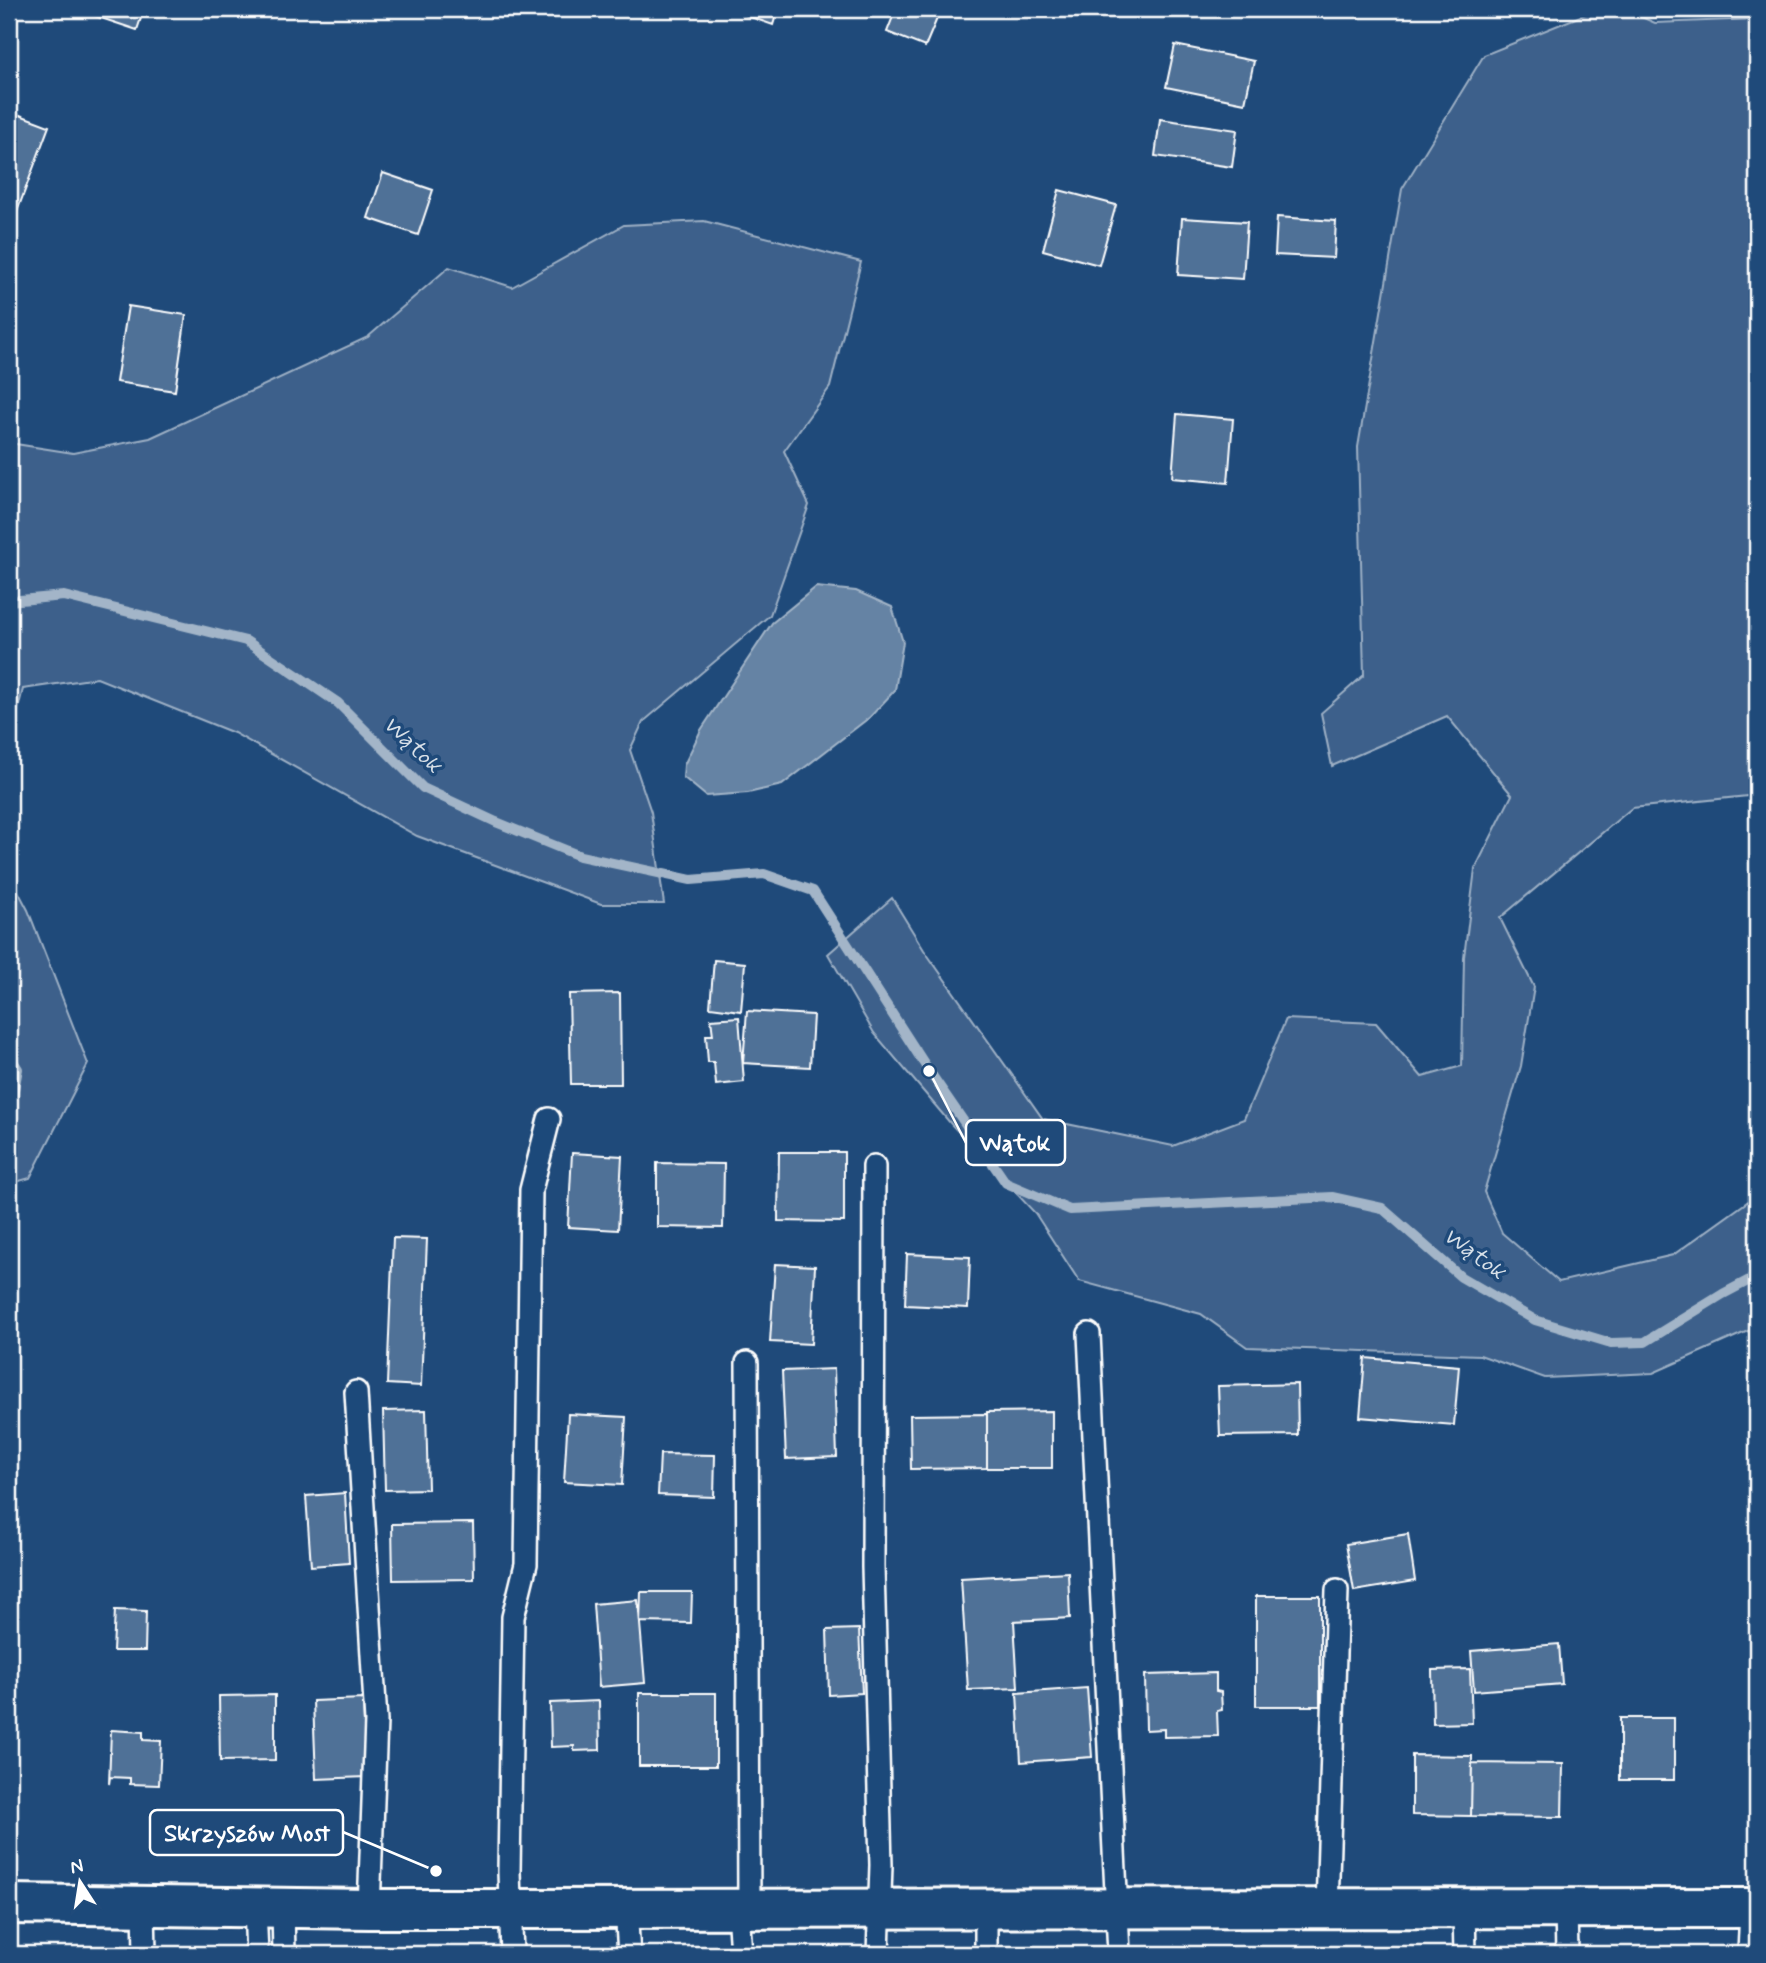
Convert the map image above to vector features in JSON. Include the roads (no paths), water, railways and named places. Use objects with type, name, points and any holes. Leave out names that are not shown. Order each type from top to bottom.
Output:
[{"type":"street","points":[[9,1904],[743,1910],[1754,1908]]},
{"type":"lane","points":[[512,1954],[509,1908],[513,1617],[526,1564],[531,1190],[549,1119]]},
{"type":"lane","points":[[874,1166],[873,1567],[881,1865],[878,1954]]},
{"type":"lane","points":[[1089,1334],[1119,1954]]},
{"type":"lane","points":[[741,1954],[747,1363]]},
{"type":"lane","points":[[356,1392],[376,1721],[369,1909]]},
{"type":"lane","points":[[1327,1909],[1337,1590]]},
{"type":"lane","points":[[144,1906],[145,1954]]},
{"type":"lane","points":[[257,1954],[269,1908]]},
{"type":"lane","points":[[269,1908],[284,1954]]},
{"type":"lane","points":[[626,1908],[629,1954]]},
{"type":"lane","points":[[986,1908],[986,1954]]},
{"type":"lane","points":[[1749,1954],[1754,1908]]},
{"type":"lane","points":[[1566,1909],[1567,1954]]},
{"type":"lane","points":[[1464,1910],[1465,1954]]},
{"type":"waterway","name":"Wątok","points":[[9,601],[64,596],[246,641],[338,703],[423,788],[496,822],[580,856],[691,880],[764,874],[813,891],[929,1071],[1006,1183],[1070,1210],[1332,1197],[1382,1208],[1461,1277],[1535,1320],[1611,1343],[1645,1342],[1757,1276]]},
{"type":"waterway","name":"Wątok","points":[[9,1055],[18,1069],[13,1095],[9,1098]]},
{"type":"place","name":"Wątok","points":[[929,1071]]},
{"type":"place","name":"Skrzyszów Most","points":[[436,1871]]}]
